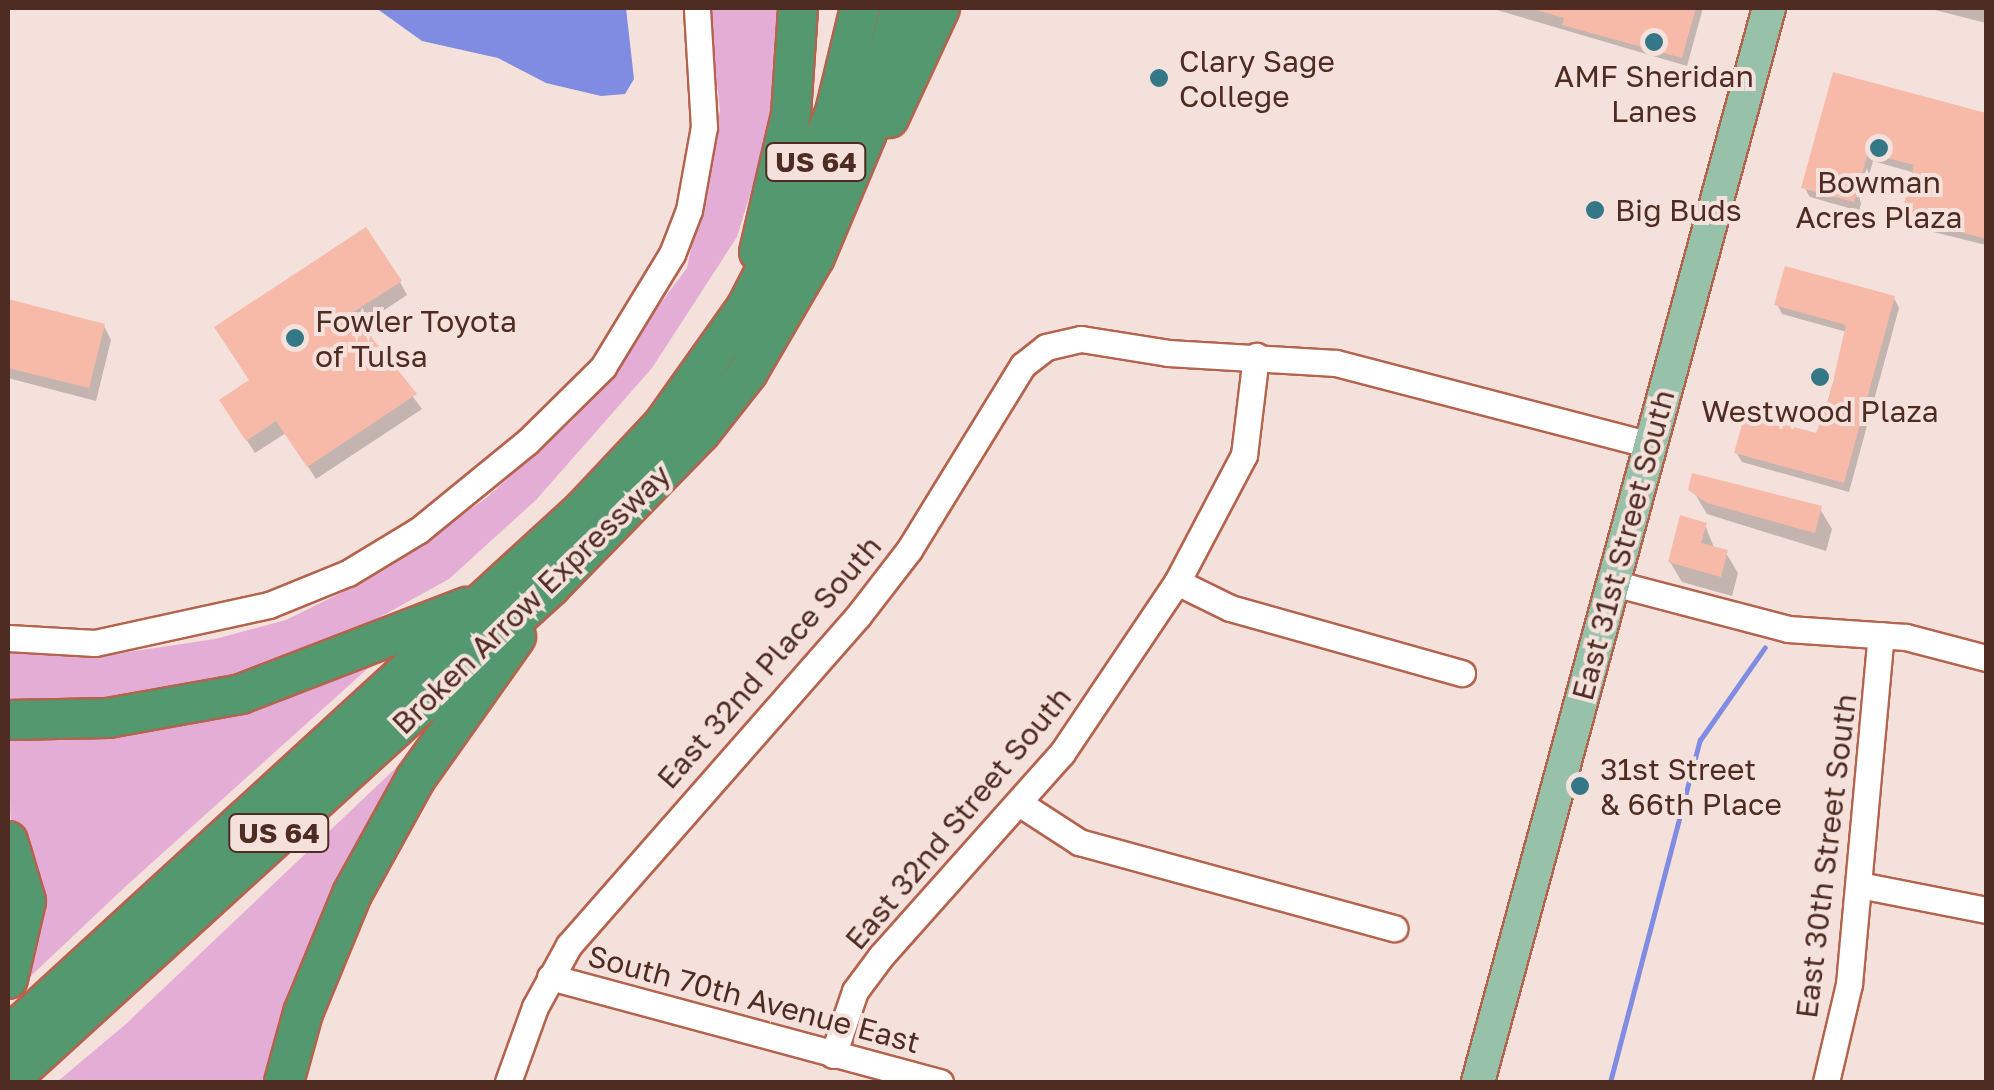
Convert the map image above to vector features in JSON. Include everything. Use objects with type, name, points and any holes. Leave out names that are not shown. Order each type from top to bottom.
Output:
[{"type":"highway","points":[[746,308],[791,114],[798,8]]},
{"type":"highway","name":"Broken Arrow Expressway","points":[[8,1037],[484,601],[662,426],[746,308],[812,174],[860,8]]},
{"type":"highway","name":"Broken Arrow Expressway","points":[[8,1081],[552,586],[700,433],[748,372],[815,257],[866,133],[900,8]]},
{"type":"highway","points":[[815,257],[924,52],[940,8]]},
{"type":"highway","points":[[284,1082],[325,953],[382,836],[552,586]]},
{"type":"highway","points":[[8,720],[108,718],[240,694],[484,601]]},
{"type":"highway","points":[[8,841],[26,901],[8,978]]},
{"type":"main road","name":"East 31st Street South","points":[[1478,1082],[1768,8]]},
{"type":"street","points":[[8,638],[94,642],[269,605],[348,573],[419,530],[526,442],[603,367],[672,254],[688,210],[704,127],[696,8]]},
{"type":"street","name":"East 32nd Place South","points":[[508,1082],[550,978],[595,910],[889,578],[1023,365],[1064,340],[1187,355],[1256,356]]},
{"type":"street","points":[[1256,356],[1350,366],[1650,444]]},
{"type":"street","name":"East 32nd Street South","points":[[833,1055],[856,991],[881,956],[1018,803],[1093,712],[1177,582],[1244,455],[1256,356]]},
{"type":"street","points":[[1177,582],[1230,608],[1462,673]]},
{"type":"street","points":[[1613,584],[1788,628],[1881,634],[1984,649]]},
{"type":"street","name":"East 30th Street South","points":[[1826,1082],[1846,1006],[1881,634]]},
{"type":"street","points":[[1018,803],[1079,842],[1394,928]]},
{"type":"street","points":[[1858,885],[1986,910]]},
{"type":"street","name":"South 70th Avenue East","points":[[550,978],[940,1082]]},
{"type":"shaded area","points":[[709,8],[783,8],[778,103],[737,237],[652,368],[536,500],[449,579],[313,654],[158,700],[8,711],[8,653],[95,657],[215,639],[286,620],[367,580],[485,499],[573,420],[687,268],[720,111]]},
{"type":"shaded area","points":[[385,653],[125,887],[16,990],[8,733]]},
{"type":"shaded area","points":[[438,728],[276,1082],[57,1082],[127,1023]]},
{"type":"water","points":[[376,8],[626,8],[634,79],[625,94],[601,96],[546,83],[498,58],[422,41]]},
{"type":"building","name":"AMF Sheridan Lanes","points":[[1530,8],[1696,8],[1682,58],[1562,25],[1564,18]]},
{"type":"building","points":[[1833,72],[1986,113],[1986,239],[1901,216],[1914,165],[1868,153],[1854,202],[1801,188]]},
{"type":"building","name":"Fowler Toyota of Tulsa","points":[[366,227],[402,281],[352,313],[417,394],[307,467],[276,421],[246,441],[219,400],[249,380],[214,327]]},
{"type":"building","points":[[1785,266],[1895,296],[1844,483],[1734,453],[1745,414],[1816,433],[1829,398],[1846,325],[1774,305]]},
{"type":"building","points":[[8,299],[105,324],[89,388],[8,368]]},
{"type":"building","points":[[1692,473],[1822,506],[1815,533],[1707,503],[1688,490]]},
{"type":"building","points":[[1680,515],[1707,523],[1701,543],[1728,550],[1721,577],[1668,562]]},
{"type":"waterway","points":[[1610,1082],[1700,740],[1765,647]]},
{"type":"place","name":"AMF Sheridan Lanes","points":[[1654,42]]},
{"type":"place","name":"Clary Sage College","points":[[1159,78]]},
{"type":"place","name":"Bowman Acres Plaza","points":[[1879,148]]},
{"type":"place","name":"Big Buds","points":[[1595,210]]},
{"type":"place","name":"Fowler Toyota of Tulsa","points":[[295,338]]},
{"type":"place","name":"Westwood Plaza","points":[[1820,377]]},
{"type":"place","name":"31st Street & 66th Place","points":[[1580,786]]}]
